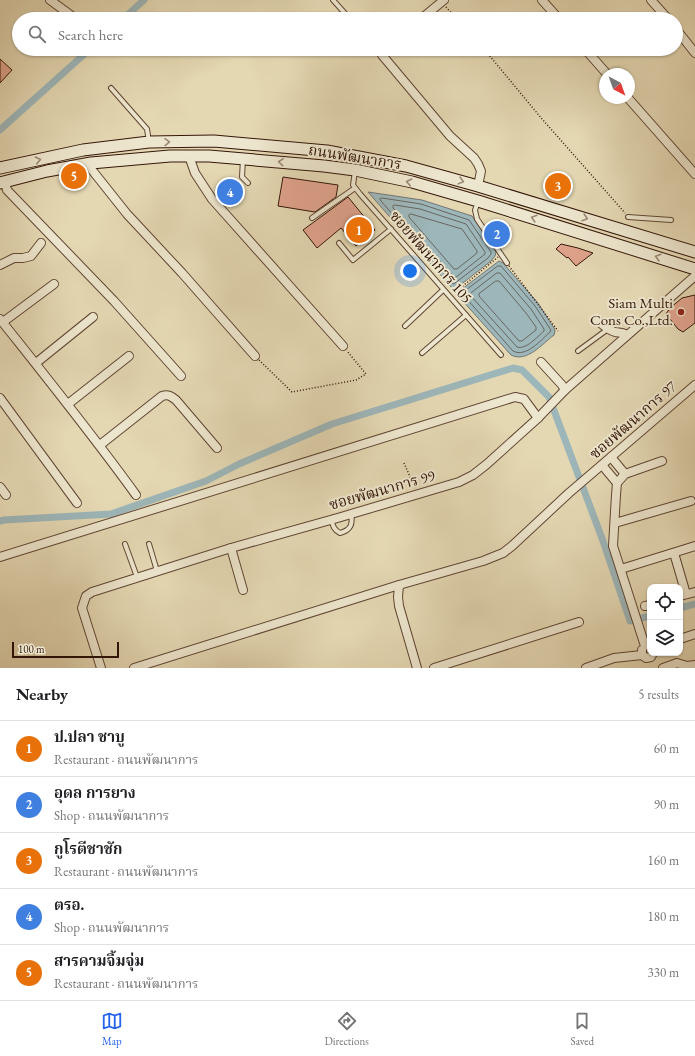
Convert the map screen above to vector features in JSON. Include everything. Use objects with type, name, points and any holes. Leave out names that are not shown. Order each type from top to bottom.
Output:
[{"type":"main road","name":"ถนนพัฒนาการ","points":[[0,168],[83,150],[149,142],[214,141],[327,151],[406,166],[478,186],[695,252]]},
{"type":"main road","name":"ถนนพัฒนาการ","points":[[2,183],[47,171],[91,164],[170,156],[243,159],[324,166],[355,170],[412,182],[478,201],[695,269]]},
{"type":"street","points":[[50,0],[66,12]]},
{"type":"street","points":[[542,0],[553,12]]},
{"type":"street","points":[[651,0],[662,12]]},
{"type":"street","points":[[430,12],[443,1]]},
{"type":"street","points":[[683,38],[695,53]]},
{"type":"street","points":[[386,56],[450,136],[474,158],[482,171],[478,186]]},
{"type":"street","points":[[591,56],[602,68]]},
{"type":"street","points":[[633,104],[695,174]]},
{"type":"street","points":[[189,156],[195,173],[212,199],[343,346]]},
{"type":"street","points":[[91,164],[92,170],[127,214],[182,273],[255,356]]},
{"type":"street","points":[[2,183],[114,301],[181,376]]},
{"type":"street","points":[[0,265],[14,258],[31,256],[41,242]]},
{"type":"street","name":"ซอยพัฒนาการ 99","points":[[101,668],[82,608],[86,596],[92,592],[232,548],[459,482],[473,475],[538,418],[565,390],[695,276]]},
{"type":"street","points":[[54,284],[1,321],[100,445],[136,494]]},
{"type":"street","points":[[36,363],[94,316]]},
{"type":"street","points":[[598,321],[608,329],[615,332],[623,332],[627,335]]},
{"type":"street","points":[[68,404],[129,356]]},
{"type":"street","points":[[541,362],[565,390]]},
{"type":"street","name":"ซอยพัฒนาการ 97","points":[[134,668],[399,585],[483,561],[503,553],[569,493],[695,384]]},
{"type":"street","points":[[100,445],[162,396],[166,395],[176,400],[218,448]]},
{"type":"street","points":[[0,557],[515,397],[524,399],[538,418]]},
{"type":"street","points":[[0,398],[77,503]]},
{"type":"street","points":[[611,457],[626,474]]},
{"type":"street","points":[[617,482],[626,474],[662,461]]},
{"type":"street","points":[[602,465],[617,482],[613,546],[646,644],[642,650],[642,655]]},
{"type":"street","points":[[0,487],[6,496]]},
{"type":"street","points":[[615,523],[691,500]]},
{"type":"street","points":[[621,569],[695,546]]},
{"type":"street","points":[[232,548],[243,590]]},
{"type":"street","points":[[674,553],[681,584]]},
{"type":"street","points":[[399,585],[399,606],[417,668]]},
{"type":"street","points":[[683,595],[695,592]]},
{"type":"street","points":[[434,668],[579,622]]},
{"type":"street","points":[[683,639],[695,634]]},
{"type":"street","points":[[586,668],[614,658],[633,655],[642,655],[648,658],[651,656]]},
{"type":"street","points":[[663,668],[676,663],[687,666],[695,665]]},
{"type":"lane","points":[[334,0],[344,12]]},
{"type":"lane","points":[[111,88],[147,129],[149,142]]},
{"type":"lane","points":[[243,159],[242,176],[248,183]]},
{"type":"lane","points":[[312,218],[356,188],[353,185],[355,170]]},
{"type":"lane","name":"ซอยพัฒนาการ 105","points":[[356,188],[501,355]]},
{"type":"lane","points":[[478,201],[476,210],[477,219],[507,263]]},
{"type":"lane","points":[[628,217],[671,220]]},
{"type":"lane","points":[[339,244],[353,260],[391,229]]},
{"type":"lane","points":[[405,326],[443,290]]},
{"type":"lane","points":[[422,352],[466,315]]},
{"type":"lane","points":[[578,351],[608,329]]},
{"type":"lane","points":[[331,519],[333,527],[336,531],[340,533],[346,532],[353,522],[351,514]]},
{"type":"lane","points":[[125,544],[137,577]]},
{"type":"lane","points":[[149,544],[157,571]]},
{"type":"path","points":[[443,1],[452,12]]},
{"type":"path","points":[[490,56],[542,119],[628,217]]},
{"type":"path","points":[[458,290],[500,254]]},
{"type":"path","points":[[507,263],[558,331]]},
{"type":"path","points":[[255,356],[292,392],[356,380],[366,374],[343,346]]},
{"type":"path","points":[[404,463],[417,494]]},
{"type":"water","points":[[368,192],[422,200],[472,216],[496,252],[495,256],[491,261],[455,289],[452,288]]},
{"type":"water","points":[[499,261],[503,263],[538,303],[555,331],[554,335],[534,351],[523,357],[511,355],[462,300],[460,294],[462,289]]},
{"type":"building","points":[[0,59],[12,70],[0,83]]},
{"type":"building","points":[[283,177],[338,185],[336,197],[315,212],[278,206]]},
{"type":"building","points":[[558,177],[567,187],[558,194],[549,184]]},
{"type":"building","points":[[235,181],[242,189],[225,203],[218,195]]},
{"type":"building","points":[[348,197],[375,230],[356,246],[341,228],[317,248],[303,230]]},
{"type":"building","points":[[491,221],[510,226],[496,241],[486,225]]},
{"type":"building","points":[[561,244],[593,253],[576,266],[568,257],[567,258],[556,249]]},
{"type":"building","name":"Siam Multi Cons Co.,Ltd.","points":[[695,295],[695,323],[683,332],[678,329],[666,314],[670,308],[682,298]]},
{"type":"waterway","points":[[131,12],[144,0]]},
{"type":"waterway","points":[[0,130],[82,56]]},
{"type":"waterway","points":[[0,521],[111,514],[206,481],[239,464],[332,424],[513,368],[522,370],[549,397],[603,541],[630,621],[647,617]]},
{"type":"waterway","points":[[683,607],[695,604]]},
{"type":"place","name":"สารคามจิ้มจุ่ม","points":[[74,176]]},
{"type":"place","name":"กูโรตีชาชัก","points":[[558,186]]},
{"type":"place","name":"ตรอ.","points":[[230,192]]},
{"type":"place","name":"ป.ปลา ชาบู","points":[[359,230]]},
{"type":"place","name":"อุดล การยาง","points":[[497,234]]},
{"type":"place","name":"Siam Multi Cons Co.,Ltd.","points":[[681,312]]}]
